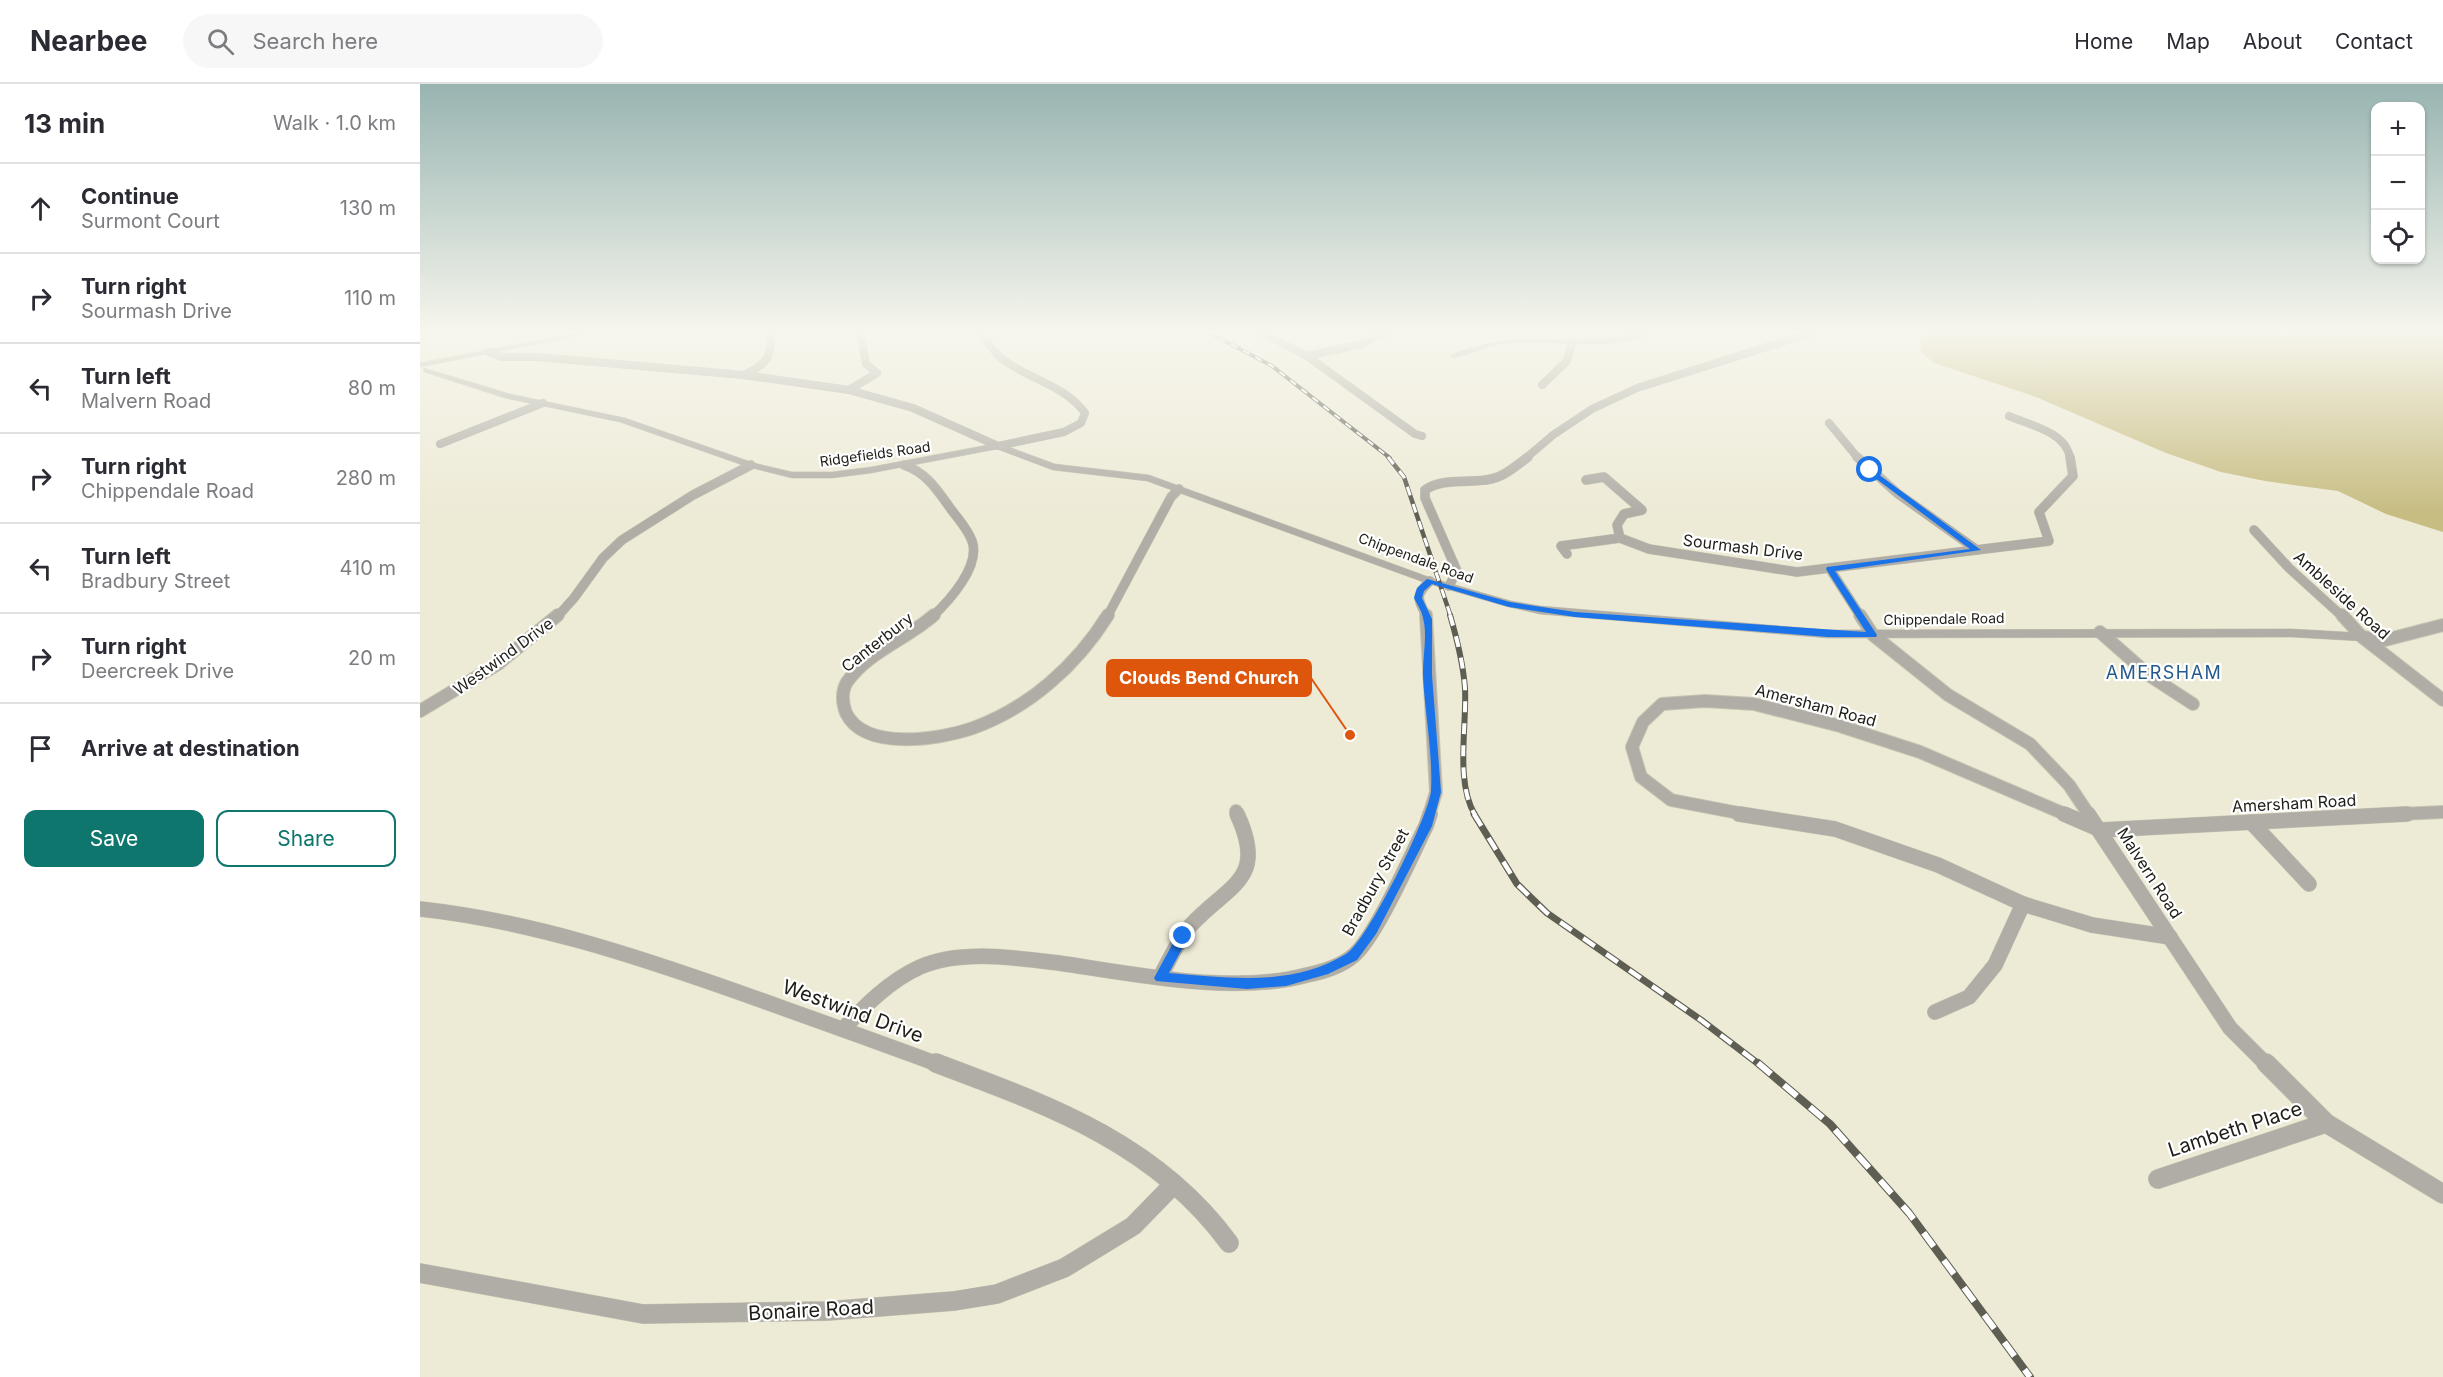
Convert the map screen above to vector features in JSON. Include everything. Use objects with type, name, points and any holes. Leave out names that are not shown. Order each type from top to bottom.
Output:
[{"type":"street","name":"Ridgefields Road","points":[[493,391],[622,420],[751,465],[792,475],[818,476],[904,465],[1064,432],[1081,423],[1085,413],[1082,407],[1060,391]]},
{"type":"street","name":"Chippendale Road","points":[[854,391],[913,408],[998,446],[1053,467],[1149,478],[1430,581],[1509,604],[1575,615],[1816,633],[1873,635],[2100,632],[2292,633],[2362,637]]},
{"type":"street","points":[[1356,391],[1415,434],[1422,436]]},
{"type":"street","points":[[1449,586],[1457,571],[1425,498],[1425,490],[1433,484],[1488,480],[1499,477],[1532,454],[1552,435],[1592,409],[1630,391]]},
{"type":"street","points":[[440,444],[543,403]]},
{"type":"street","name":"Sourmash Drive","points":[[1620,538],[1649,549],[1797,572],[2049,541],[2039,512],[2073,476],[2069,452],[2055,435],[2009,416]]},
{"type":"street","points":[[1829,423],[1843,443],[1870,470],[1977,550]]},
{"type":"street","name":"Westwind Drive","points":[[420,711],[455,693],[542,630],[570,603],[601,561],[625,537],[699,491],[751,465]]},
{"type":"street","name":"Canterbury","points":[[904,465],[922,472],[971,537],[973,553],[965,576],[951,600],[924,625],[867,664],[848,681],[842,693],[845,712],[851,722],[876,735],[894,738],[930,738],[974,729],[1014,707],[1057,674],[1094,636],[1172,497],[1179,489]]},
{"type":"street","points":[[1556,535],[1564,550],[1620,538],[1617,525],[1624,514],[1642,510],[1604,477],[1586,480]]},
{"type":"street","name":"Ambleside Road","points":[[2254,530],[2289,568],[2335,608],[2362,637],[2443,700]]},
{"type":"street","name":"Malvern Road","points":[[1830,569],[1873,635],[1948,695],[2030,744],[2069,785],[2101,830],[2230,1029],[2326,1123],[2443,1194]]},
{"type":"street","name":"Bradbury Street","points":[[843,1029],[871,999],[895,981],[921,967],[946,960],[1004,956],[1160,978],[1247,984],[1286,981],[1324,971],[1353,956],[1372,931],[1426,826],[1436,792],[1428,675],[1428,619],[1418,598],[1420,590],[1430,581]]},
{"type":"street","points":[[2362,637],[2385,640],[2443,625]]},
{"type":"street","points":[[2100,632],[2150,676],[2193,704]]},
{"type":"street","name":"Amersham Road","points":[[2170,937],[2092,925],[2023,904],[1938,865],[1835,829],[1727,812],[1671,800],[1641,777],[1632,747],[1642,722],[1662,704],[1705,701],[1754,704],[1840,726],[1920,752],[2101,830],[2443,812]]},
{"type":"street","points":[[1160,978],[1183,936],[1194,922],[1234,887],[1243,872],[1249,856],[1247,838],[1236,811]]},
{"type":"street","points":[[2251,822],[2309,884]]},
{"type":"street","points":[[1935,1012],[1969,998],[1995,964],[2023,904]]},
{"type":"street","name":"Westwind Drive","points":[[420,909],[529,925],[674,969],[843,1029],[1072,1116],[1104,1133],[1148,1163],[1210,1217],[1229,1243]]},
{"type":"street","name":"Lambeth Place","points":[[2158,1179],[2326,1123]]},
{"type":"street","name":"Bonaire Road","points":[[420,1273],[643,1314],[827,1311],[954,1301],[997,1294],[1064,1268],[1133,1226],[1172,1186]]},
{"type":"shaded area","points":[[2019,391],[2443,391],[2443,532],[2386,514],[2338,491],[2265,481],[2221,472],[2166,453]]},
{"type":"railway","points":[[1305,391],[1390,458]]},
{"type":"railway","points":[[1388,457],[1404,477],[1451,617]]},
{"type":"railway","points":[[1450,615],[1463,669],[1465,688],[1463,753],[1465,787],[1475,815]]},
{"type":"railway","points":[[1474,814],[1517,884],[1547,913],[1701,1020],[1760,1065]]},
{"type":"railway","points":[[1758,1063],[1830,1124],[1909,1213],[2030,1377]]},
{"type":"place","name":"Clouds Bend Church","points":[[1350,735]]},
{"type":"district","name":"AMERSHAM","points":[[2164,673]]},
{"type":"route","points":[[1183,936],[1160,978],[1247,984],[1286,981],[1324,971],[1353,956],[1372,931],[1426,826],[1436,792],[1428,675],[1428,619],[1418,598],[1420,590],[1430,581],[1509,604],[1575,615],[1828,634],[1873,635],[1830,569],[1977,550],[1927,515],[1870,470]]}]
